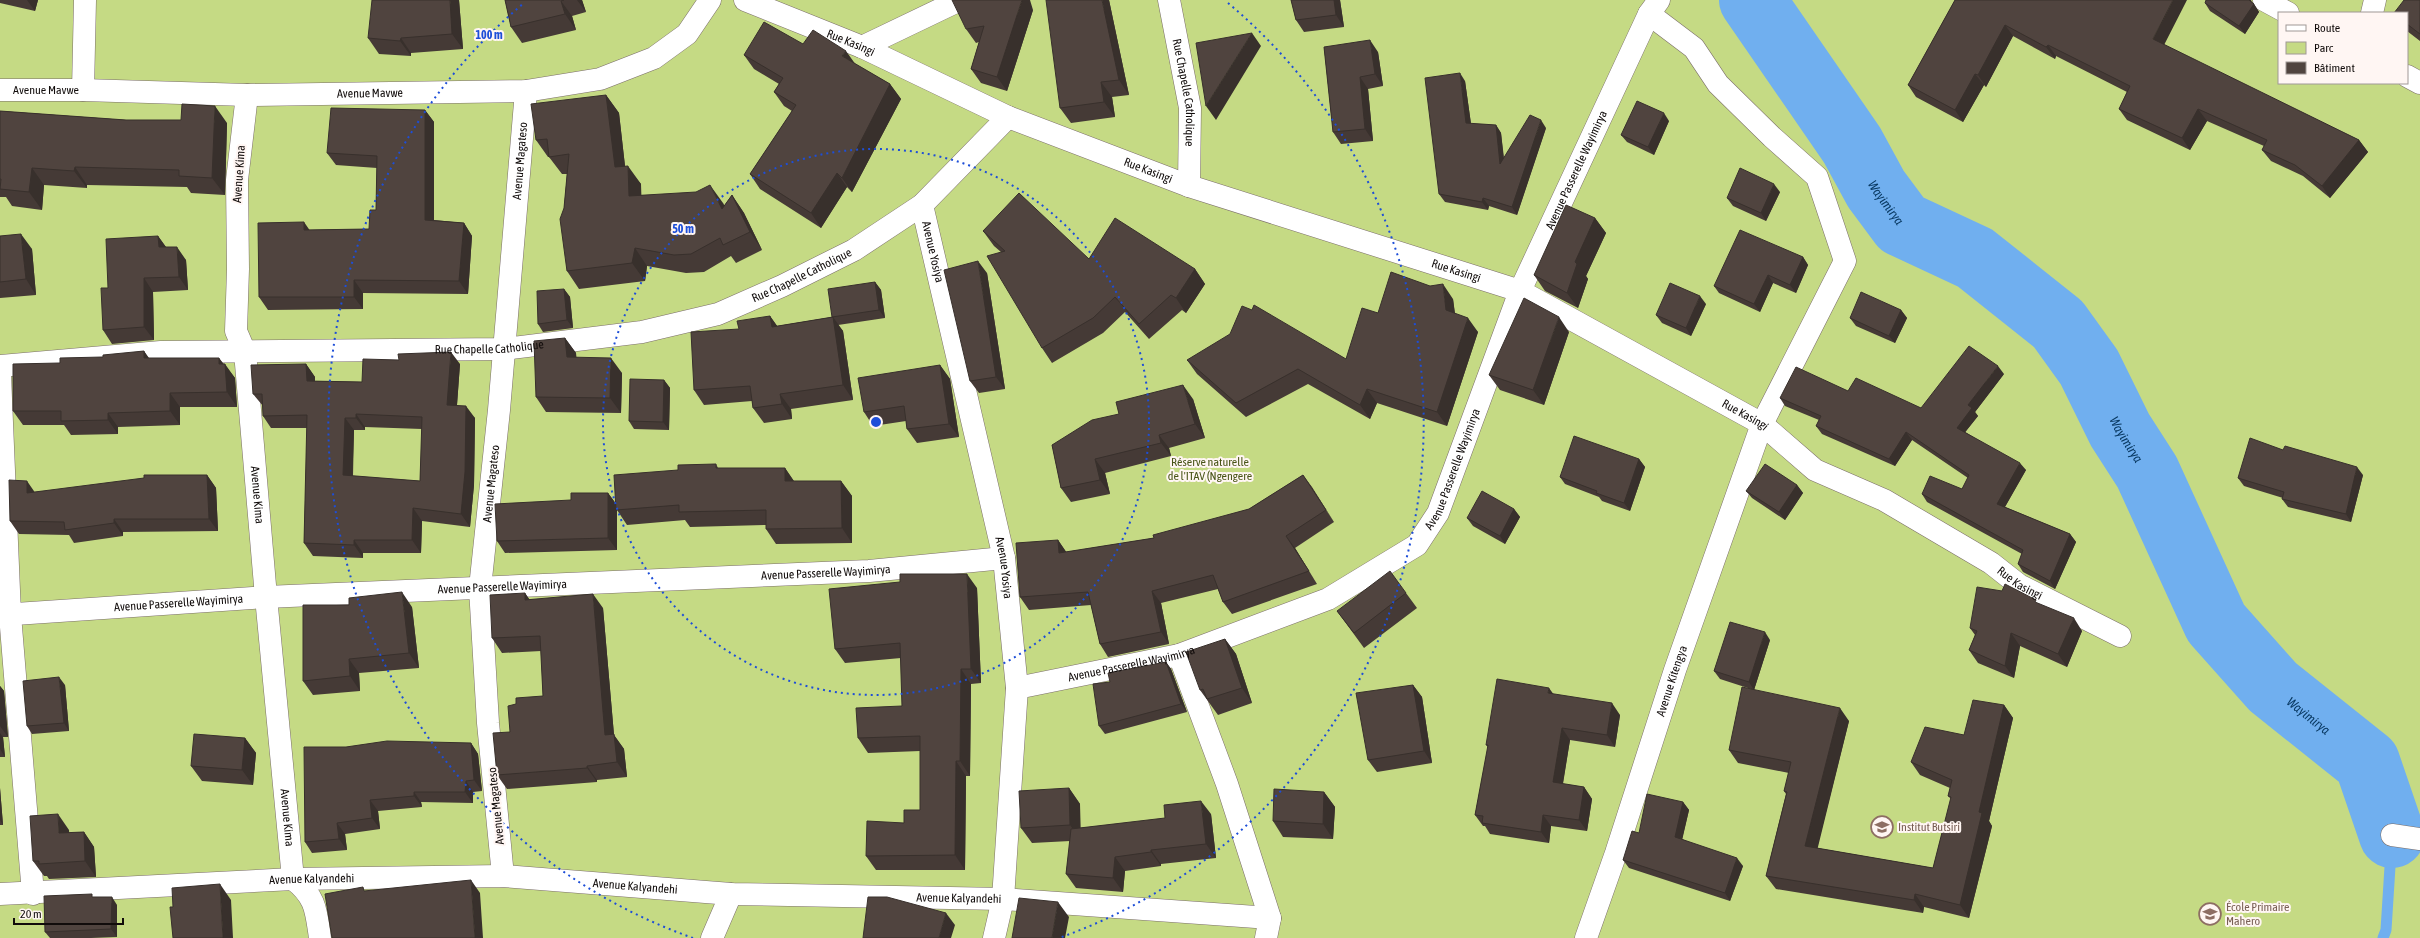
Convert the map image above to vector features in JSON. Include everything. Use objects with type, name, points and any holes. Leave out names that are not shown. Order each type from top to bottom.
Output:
[{"type":"street","points":[[83,90],[85,0]]},
{"type":"street","name":"Avenue Mavwe","points":[[0,90],[83,90],[247,95],[526,91],[600,79],[654,58],[687,34],[710,0]]},
{"type":"street","name":"Rue Kasingi","points":[[745,0],[862,47],[1008,117],[1189,186],[1520,291],[1762,424],[1815,470],[1884,500],[1991,563],[2019,585],[2120,636]]},
{"type":"street","points":[[862,47],[960,0]]},
{"type":"street","name":"Rue Chapelle Catholique","points":[[1169,0],[1190,108],[1189,186]]},
{"type":"street","points":[[2264,0],[2286,12]]},
{"type":"street","points":[[2372,12],[2375,0]]},
{"type":"street","name":"Avenue Passerelle Wayimirya","points":[[1017,688],[1178,655],[1328,599],[1417,545],[1438,513],[1520,291],[1654,7]]},
{"type":"street","name":"Avenue Kitengya","points":[[1586,938],[1616,853],[1675,670],[1762,424],[1845,261],[1817,177],[1772,137],[1718,84],[1694,48],[1654,7]]},
{"type":"street","points":[[2408,77],[2420,83]]},
{"type":"street","name":"Avenue Magateso","points":[[503,876],[488,723],[480,588],[499,410],[526,91]]},
{"type":"street","name":"Avenue Kima","points":[[247,95],[236,180],[238,269],[236,331],[245,352],[266,597],[300,884],[316,910],[320,938]]},
{"type":"street","name":"Rue Chapelle Catholique","points":[[0,366],[161,352],[504,349],[642,332],[718,314],[782,286],[854,250],[922,205],[1008,117]]},
{"type":"street","name":"Avenue Yosiya","points":[[922,205],[1004,558],[1017,688],[1002,899],[994,938]]},
{"type":"street","points":[[0,374],[5,615],[33,894]]},
{"type":"street","name":"Avenue Passerelle Wayimirya","points":[[5,615],[266,597],[869,571],[1004,558]]},
{"type":"street","points":[[1178,655],[1227,784],[1268,928]]},
{"type":"street","points":[[2392,835],[2420,839]]},
{"type":"street","name":"Avenue Kalyandehi","points":[[0,894],[503,876],[731,894],[1002,899],[1268,928]]},
{"type":"street","points":[[712,938],[731,894]]},
{"type":"green space","name":"Réserve naturelle de l'ITAV (Ngengere","points":[[0,0],[2420,0],[2420,938],[0,938]]},
{"type":"building","points":[[372,0],[450,0],[452,34],[401,38],[400,41],[368,38]]},
{"type":"building","points":[[505,0],[564,0],[561,1],[565,14],[511,27]]},
{"type":"building","points":[[952,0],[1022,0],[997,77],[971,69],[984,26],[966,29]]},
{"type":"building","points":[[1046,0],[1102,0],[1119,80],[1101,82],[1104,102],[1060,108]]},
{"type":"building","points":[[1291,0],[1334,0],[1336,15],[1296,20]]},
{"type":"building","points":[[1955,0],[2173,0],[2153,39],[2359,140],[2322,186],[2295,165],[2262,150],[2267,140],[2198,109],[2182,138],[2119,109],[2130,86],[2048,45],[2046,47],[2005,25],[1978,75],[1975,74],[1955,110],[1908,85]]},
{"type":"building","points":[[2206,0],[2249,0],[2254,4],[2239,26],[2205,3]]},
{"type":"building","points":[[2404,0],[2420,0],[2420,34],[2408,25],[2408,12],[2395,12]]},
{"type":"building","points":[[764,22],[803,44],[813,30],[846,51],[842,56],[890,84],[842,178],[837,173],[811,213],[750,174],[796,105],[774,92],[783,78],[744,55]]},
{"type":"building","points":[[1252,33],[1206,106],[1196,43]]},
{"type":"building","points":[[1370,40],[1375,74],[1360,77],[1365,129],[1333,132],[1324,47]]},
{"type":"building","points":[[1460,73],[1466,123],[1496,125],[1500,164],[1530,115],[1541,120],[1512,207],[1483,198],[1482,202],[1439,194],[1425,78]]},
{"type":"building","points":[[606,95],[615,167],[628,166],[629,196],[696,192],[710,185],[722,209],[732,195],[750,232],[723,245],[720,238],[691,254],[674,255],[635,248],[632,263],[567,271],[560,219],[564,208],[569,154],[549,157],[547,139],[536,140],[531,104]]},
{"type":"building","points":[[1637,101],[1664,113],[1648,147],[1621,135]]},
{"type":"building","points":[[182,104],[215,106],[212,178],[179,176],[179,170],[75,167],[74,171],[32,168],[29,192],[0,189],[0,111],[126,120],[181,120]]},
{"type":"building","points":[[331,108],[425,110],[425,220],[464,223],[459,281],[354,280],[354,297],[259,297],[258,223],[304,222],[304,230],[369,229],[370,210],[376,210],[377,156],[327,153]]},
{"type":"building","points":[[1740,168],[1774,184],[1761,213],[1727,198]]},
{"type":"building","points":[[1019,193],[1089,259],[1115,218],[1195,269],[1176,298],[1171,295],[1139,324],[1115,297],[1093,318],[1042,348],[987,256],[1005,251],[983,231]]},
{"type":"building","points":[[1566,205],[1595,218],[1575,262],[1577,264],[1567,293],[1534,275]]},
{"type":"building","points":[[1740,230],[1803,257],[1790,285],[1768,275],[1754,304],[1714,286]]},
{"type":"building","points":[[21,234],[26,279],[0,282],[0,236]]},
{"type":"building","points":[[158,236],[159,247],[177,247],[179,277],[144,278],[144,327],[103,330],[101,288],[108,288],[106,239]]},
{"type":"building","points":[[978,261],[996,377],[970,381],[944,270]]},
{"type":"building","points":[[1391,272],[1430,286],[1443,284],[1446,310],[1468,318],[1437,412],[1367,389],[1360,405],[1298,369],[1236,403],[1187,360],[1230,334],[1242,306],[1252,310],[1254,305],[1346,359],[1362,308],[1378,313]]},
{"type":"building","points":[[875,282],[879,310],[832,317],[828,289]]},
{"type":"building","points":[[1670,283],[1700,296],[1686,328],[1656,315]]},
{"type":"building","points":[[564,289],[567,320],[538,324],[537,291]]},
{"type":"building","points":[[1861,292],[1901,310],[1889,336],[1850,318]]},
{"type":"building","points":[[1524,298],[1559,317],[1533,390],[1489,375]]},
{"type":"building","points":[[770,316],[772,327],[833,317],[843,385],[780,394],[782,404],[753,408],[750,386],[694,390],[691,332],[739,329],[737,321]]},
{"type":"building","points":[[565,338],[567,357],[611,358],[610,398],[536,397],[534,341]]},
{"type":"building","points":[[1969,346],[1998,366],[1968,405],[1972,408],[1957,428],[2020,463],[1997,504],[2070,534],[2050,581],[2018,564],[2023,550],[1922,494],[1930,476],[1962,489],[1969,475],[1906,432],[1889,459],[1816,426],[1821,416],[1780,398],[1796,367],[1848,391],[1856,378],[1921,408]]},
{"type":"building","points":[[144,351],[144,358],[219,358],[219,364],[225,364],[227,392],[170,393],[170,411],[108,413],[108,420],[61,421],[61,411],[13,411],[13,364],[60,363],[60,358],[103,357],[103,355]]},
{"type":"building","points":[[451,352],[447,405],[466,406],[465,472],[461,514],[413,508],[412,540],[354,540],[354,545],[304,543],[307,415],[263,416],[262,394],[253,394],[251,365],[306,364],[307,381],[362,382],[363,359],[399,360],[398,354]],"holes":[[[356,414],[422,417],[420,481],[343,475],[345,418],[356,418]]]},
{"type":"building","points":[[940,365],[949,424],[907,429],[904,406],[864,412],[858,378]]},
{"type":"building","points":[[630,379],[664,380],[663,422],[629,421]]},
{"type":"building","points":[[1183,385],[1195,424],[1159,435],[1161,443],[1095,459],[1100,480],[1061,488],[1052,445],[1092,420],[1119,414],[1116,402]]},
{"type":"building","points":[[1574,436],[1639,459],[1624,503],[1596,493],[1597,491],[1560,477]]},
{"type":"building","points":[[2250,438],[2283,450],[2285,446],[2357,467],[2346,514],[2282,499],[2284,492],[2238,478]]},
{"type":"building","points":[[716,464],[716,468],[785,468],[785,481],[841,481],[842,528],[766,529],[766,510],[679,512],[679,505],[616,510],[614,475],[678,470],[678,465]]},
{"type":"building","points":[[1765,464],[1797,485],[1779,512],[1746,491]]},
{"type":"building","points":[[144,475],[207,475],[209,519],[114,519],[114,523],[65,530],[64,522],[10,521],[9,480],[27,481],[27,493],[144,478]]},
{"type":"building","points":[[1303,475],[1326,510],[1286,536],[1309,571],[1223,602],[1213,575],[1152,591],[1161,632],[1100,644],[1088,592],[1020,597],[1016,543],[1058,540],[1059,553],[1154,538],[1153,535],[1249,509]]},
{"type":"building","points":[[1482,491],[1514,509],[1500,536],[1467,518]]},
{"type":"building","points":[[571,493],[608,493],[608,538],[497,541],[495,504],[571,500]]},
{"type":"building","points":[[1390,571],[1406,593],[1354,633],[1337,611]]},
{"type":"building","points":[[900,574],[967,574],[971,669],[961,669],[960,761],[956,761],[955,855],[866,856],[867,821],[904,823],[904,810],[920,810],[920,736],[858,738],[856,708],[902,706],[900,643],[835,649],[829,589],[900,582]]},
{"type":"building","points":[[2005,584],[2036,600],[2035,602],[2074,618],[2058,654],[2011,633],[2005,666],[1969,650],[1977,631],[1970,628],[1977,587],[2002,591]]},
{"type":"building","points":[[402,592],[409,653],[349,659],[350,676],[303,681],[303,605],[349,605],[349,598]]},
{"type":"building","points":[[525,593],[525,600],[593,594],[605,735],[614,734],[617,762],[587,766],[587,768],[497,775],[493,733],[510,732],[508,706],[516,704],[516,698],[543,696],[540,636],[492,638],[490,595]]},
{"type":"building","points":[[1730,622],[1765,632],[1749,682],[1714,671]]},
{"type":"building","points":[[1225,639],[1242,688],[1207,699],[1203,689],[1200,690],[1186,652]]},
{"type":"building","points":[[1166,662],[1181,704],[1099,726],[1093,684],[1110,682],[1108,673]]},
{"type":"building","points":[[59,677],[64,723],[27,726],[23,681]]},
{"type":"building","points":[[1497,679],[1549,688],[1548,693],[1612,703],[1607,735],[1562,728],[1553,782],[1584,787],[1579,820],[1543,815],[1541,832],[1482,823],[1483,816],[1475,815],[1488,745],[1486,745]]},
{"type":"building","points":[[1413,685],[1424,751],[1368,760],[1356,693]]},
{"type":"building","points":[[1742,687],[1840,708],[1805,846],[1933,868],[1951,797],[1948,796],[1952,780],[1911,762],[1925,727],[1964,735],[1973,700],[2004,705],[1979,812],[1982,813],[1960,905],[1915,894],[1914,900],[1766,876],[1787,792],[1784,791],[1791,762],[1729,750]]},
{"type":"building","points":[[194,734],[245,738],[242,770],[191,766]]},
{"type":"building","points":[[387,741],[471,743],[474,780],[466,781],[465,792],[414,792],[414,796],[370,800],[372,818],[337,823],[339,839],[305,842],[304,747],[346,747]]},
{"type":"building","points":[[1069,788],[1070,825],[1021,828],[1019,791]]},
{"type":"building","points":[[1274,789],[1324,792],[1323,824],[1273,821]]},
{"type":"building","points":[[1647,794],[1683,802],[1675,837],[1737,858],[1725,893],[1623,860],[1632,831],[1639,833]]},
{"type":"building","points":[[1201,801],[1206,844],[1151,850],[1151,852],[1115,857],[1113,878],[1066,874],[1071,829],[1165,818],[1164,805]]},
{"type":"building","points":[[58,814],[59,833],[84,832],[85,861],[39,864],[39,861],[33,861],[30,816]]},
{"type":"building","points":[[471,880],[475,938],[332,938],[325,894],[363,887],[364,891]]},
{"type":"building","points":[[220,884],[223,938],[173,938],[170,907],[173,907],[172,888]]},
{"type":"building","points":[[92,894],[92,897],[112,897],[111,929],[45,932],[44,896]]},
{"type":"building","points":[[868,897],[887,897],[946,913],[939,938],[863,938]]},
{"type":"building","points":[[1019,898],[1058,902],[1052,938],[1012,938]]},
{"type":"waterway","name":"Wayimirya","points":[[1752,0],[1852,145],[1876,189],[1902,224],[1975,258],[2058,324],[2089,367],[2120,430],[2147,472],[2216,623],[2273,687],[2367,762],[2392,835]]},
{"type":"waterway","name":"Wayimirya","points":[[2383,938],[2386,930],[2392,835]]},
{"type":"place","name":"Institut Butsiri","points":[[1882,827]]},
{"type":"place","name":"École Primaire Mahero","points":[[2210,914]]}]
